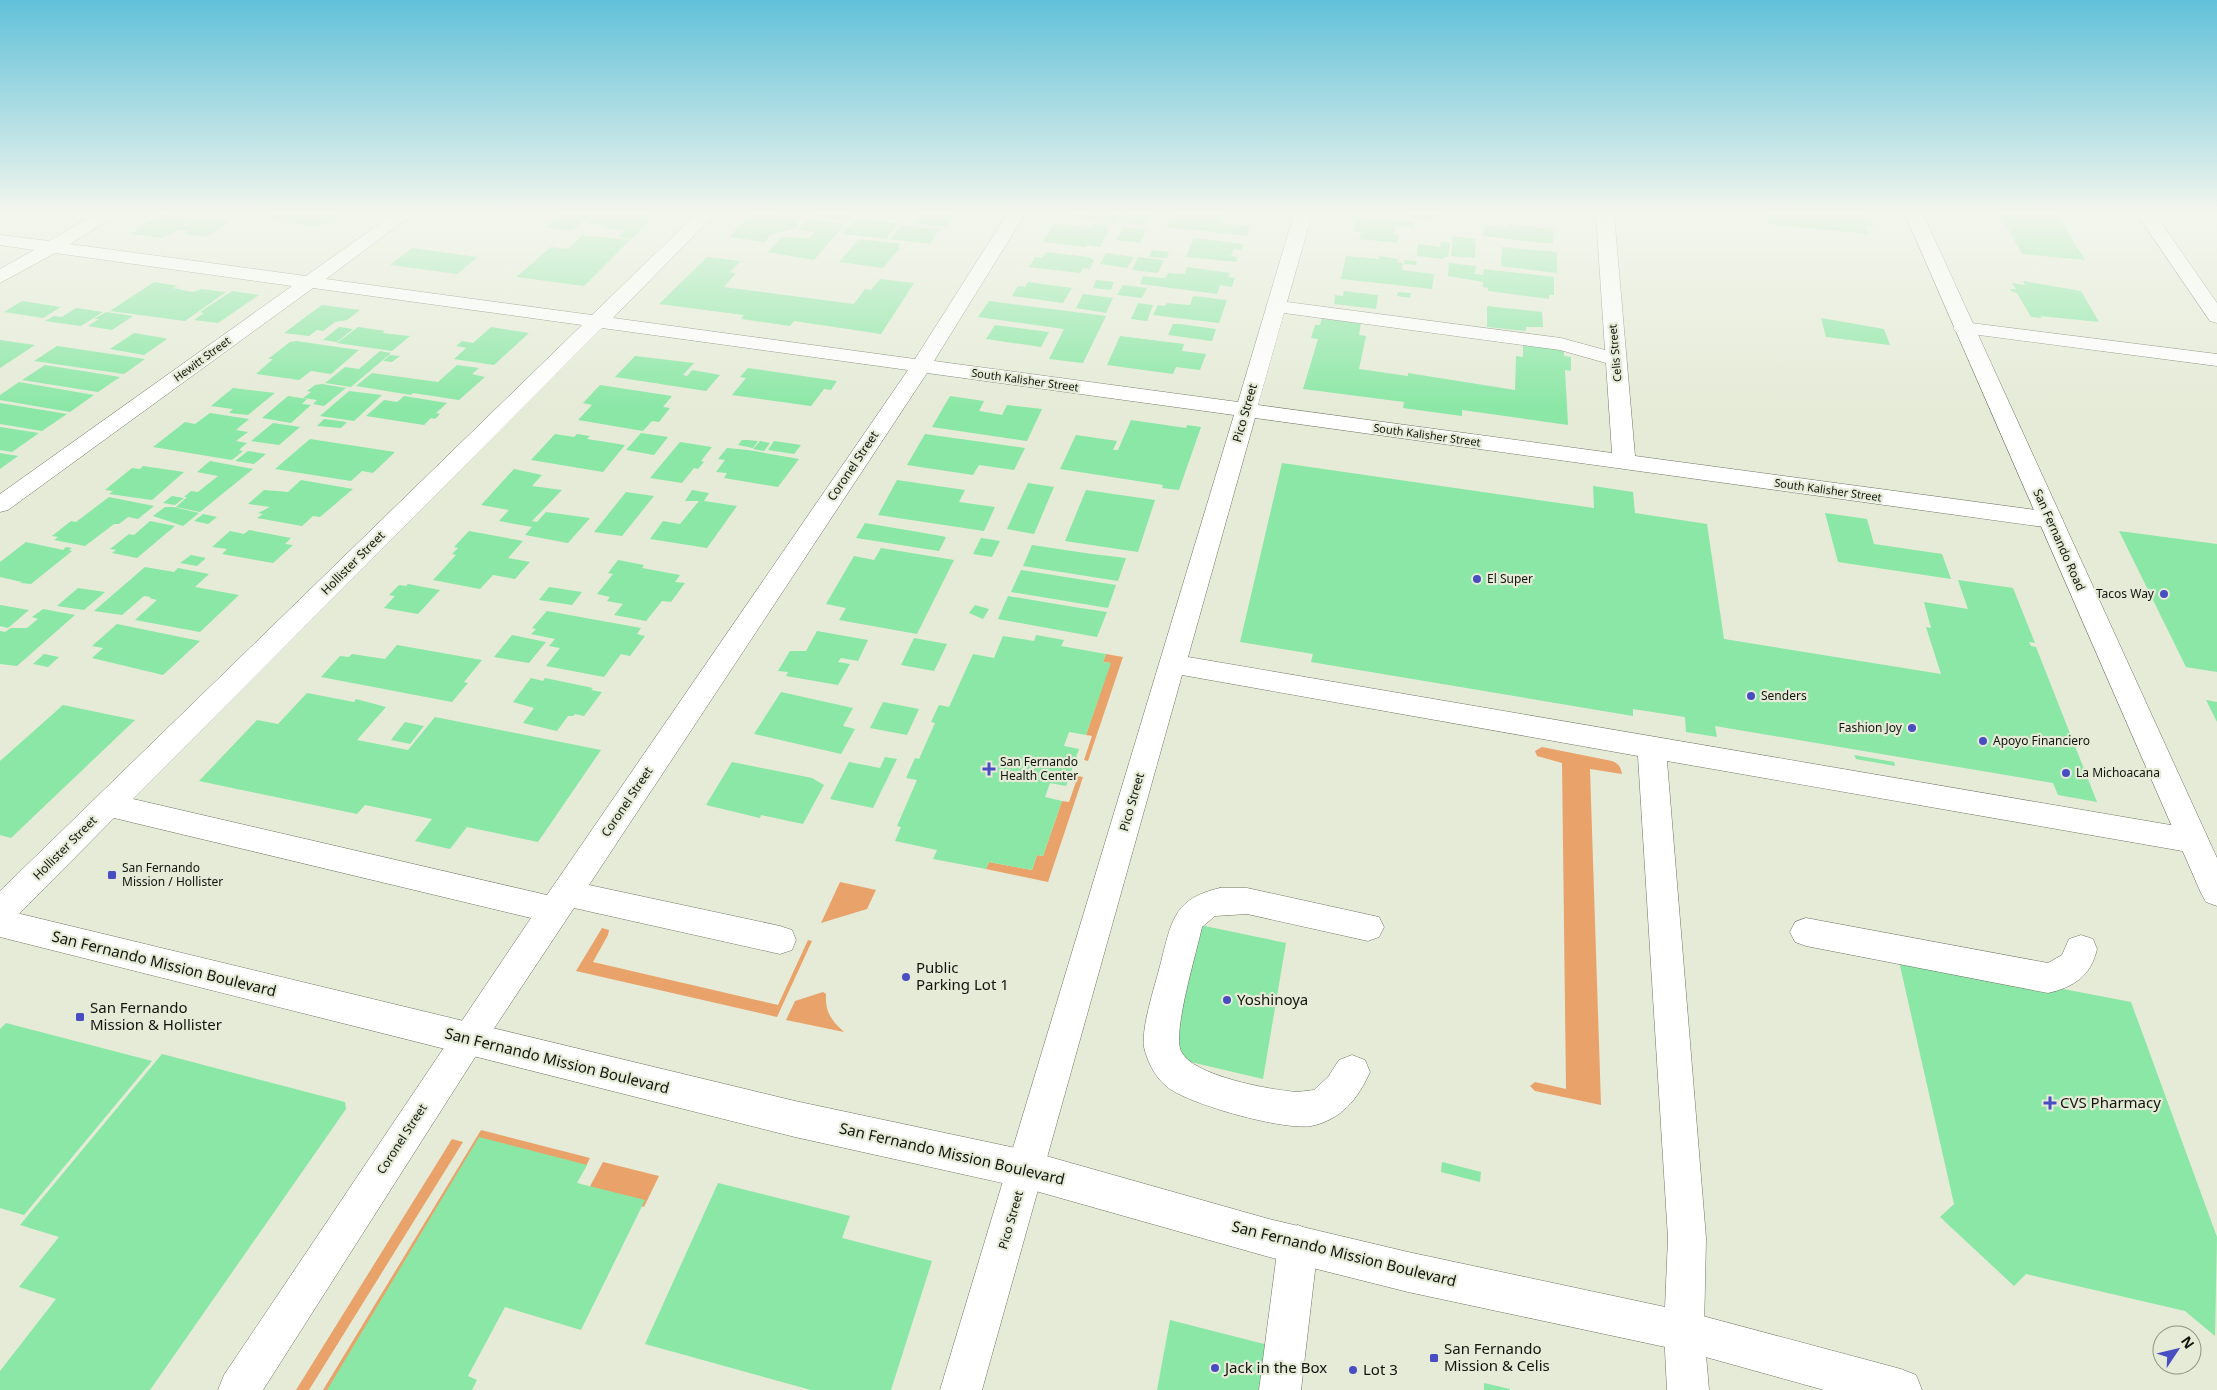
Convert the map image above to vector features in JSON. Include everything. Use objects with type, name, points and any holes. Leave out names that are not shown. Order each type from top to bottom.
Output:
[{"type":"street","name":"South Kalisher Street","points":[[286,279],[2051,520]]},
{"type":"street","name":"Hewitt Street","points":[[0,505],[313,279]]},
{"type":"street","name":"Hollister Street","points":[[0,912],[640,279]]},
{"type":"street","name":"Coronel Street","points":[[239,1390],[467,1040],[921,366],[975,279]]},
{"type":"street","name":"Pico Street","points":[[961,1390],[1284,279]]},
{"type":"street","name":"Celis Street","points":[[1610,279],[1624,462]]},
{"type":"street","name":"San Fernando Road","points":[[1942,279],[2217,894]]},
{"type":"street","points":[[2191,279],[2217,317]]},
{"type":"street","points":[[1276,306],[1404,323],[1405,340],[1409,342],[1462,348],[1469,346],[1469,331],[1561,344],[1616,359]]},
{"type":"street","points":[[1963,328],[2217,360]]},
{"type":"street","points":[[1172,664],[2194,841]]},
{"type":"street","points":[[1652,747],[1687,1238],[1684,1331],[1688,1390]]},
{"type":"street","points":[[108,805],[560,902],[780,940]]},
{"type":"street","points":[[1352,1072],[1344,1087],[1331,1099],[1313,1108],[1293,1110],[1201,1086],[1183,1078],[1166,1060],[1162,1051],[1161,1033],[1186,926],[1189,918],[1204,907],[1221,900],[1247,901],[1368,927]]},
{"type":"street","name":"San Fernando Mission Boulevard","points":[[0,923],[467,1040],[796,1119],[1026,1169],[1298,1245],[1408,1272],[1684,1331],[1902,1390]]},
{"type":"street","points":[[1806,932],[2048,978],[2068,970],[2078,961],[2081,948]]},
{"type":"street","points":[[1280,1390],[1298,1245]]},
{"type":"shaded area","points":[[1106,654],[1123,657],[1088,761],[1084,760],[1092,736],[1086,735],[1110,663],[1103,662]]},
{"type":"shaded area","points":[[1542,747],[1612,761],[1619,766],[1622,774],[1590,769],[1601,1105],[1535,1091],[1530,1086],[1535,1082],[1566,1089],[1562,763],[1537,756],[1535,751]]},
{"type":"shaded area","points":[[1078,776],[1083,777],[1048,882],[986,869],[989,862],[1032,870],[1037,855],[1043,856],[1062,801],[1069,802]]},
{"type":"shaded area","points":[[840,882],[876,890],[867,909],[821,923]]},
{"type":"shaded area","points":[[602,928],[609,930],[608,935],[593,962],[778,1005],[808,940],[812,941],[777,1017],[576,971]]},
{"type":"shaded area","points":[[823,992],[826,994],[830,1015],[844,1032],[786,1020],[795,1001]]},
{"type":"shaded area","points":[[481,1130],[590,1158],[584,1170],[540,1158],[332,1390],[323,1390]]},
{"type":"shaded area","points":[[452,1139],[463,1142],[309,1390],[296,1390]]},
{"type":"shaded area","points":[[603,1162],[659,1176],[644,1207],[587,1192]]},
{"type":"building","points":[[530,279],[591,279],[584,286]]},
{"type":"building","points":[[685,279],[731,279],[724,287],[854,304],[865,289],[871,290],[880,279],[914,283],[881,334],[794,321],[790,326],[741,319],[744,315],[659,304]]},
{"type":"building","points":[[1142,279],[1235,279],[1232,287],[1220,285],[1217,294],[1140,284]]},
{"type":"building","points":[[1341,279],[1433,279],[1432,289]]},
{"type":"building","points":[[1465,279],[1554,279],[1554,295],[1549,295],[1549,299],[1488,291],[1488,288],[1483,287],[1483,282]]},
{"type":"building","points":[[1096,280],[1114,282],[1111,290],[1093,288]]},
{"type":"building","points":[[2023,281],[2081,291],[2099,322],[2040,316],[2042,318],[2031,317],[2017,293],[2012,292],[2010,289],[2016,289],[2012,283],[2025,285]]},
{"type":"building","points":[[154,282],[178,286],[173,288],[192,292],[202,289],[226,292],[185,321],[110,311]]},
{"type":"building","points":[[1028,282],[1072,288],[1063,303],[1012,296],[1018,286],[1025,287]]},
{"type":"building","points":[[1123,285],[1147,288],[1142,298],[1117,295]]},
{"type":"building","points":[[232,291],[259,295],[218,323],[194,320],[204,313],[200,312]]},
{"type":"building","points":[[1344,291],[1378,295],[1376,309],[1334,304],[1335,295],[1343,296]]},
{"type":"building","points":[[1398,292],[1411,293],[1410,298],[1397,296]]},
{"type":"building","points":[[1083,294],[1113,298],[1106,313],[1076,308]]},
{"type":"building","points":[[1193,296],[1227,300],[1219,323],[1153,315],[1158,305],[1165,306],[1167,303],[1190,305]]},
{"type":"building","points":[[22,301],[61,307],[43,318],[4,312]]},
{"type":"building","points":[[989,301],[1106,316],[1083,363],[1049,359],[1064,329],[978,317]]},
{"type":"building","points":[[1138,303],[1153,305],[1147,321],[1131,319]]},
{"type":"building","points":[[322,305],[360,310],[347,320],[335,322],[323,331],[317,330],[309,336],[284,333]]},
{"type":"building","points":[[1487,306],[1542,312],[1543,327],[1526,327],[1526,331],[1487,327]]},
{"type":"building","points":[[76,308],[103,312],[81,326],[45,321],[54,316],[62,317]]},
{"type":"building","points":[[106,312],[133,316],[112,330],[88,326],[99,319],[94,319]]},
{"type":"building","points":[[1322,318],[1361,323],[1359,335],[1366,336],[1359,369],[1408,376],[1408,373],[1515,390],[1516,356],[1523,357],[1523,343],[1564,348],[1564,356],[1571,357],[1571,371],[1565,370],[1568,425],[1462,410],[1462,416],[1403,408],[1404,402],[1303,389],[1318,339],[1311,338],[1315,325],[1320,325]]},
{"type":"building","points":[[1821,318],[1884,329],[1890,345],[1826,337]]},
{"type":"building","points":[[1173,324],[1216,329],[1212,341],[1168,335]]},
{"type":"building","points":[[995,325],[1049,332],[1041,347],[986,339]]},
{"type":"building","points":[[339,327],[353,329],[337,342],[323,340]]},
{"type":"building","points":[[358,327],[385,331],[382,333],[410,336],[392,351],[337,343]]},
{"type":"building","points":[[491,327],[529,333],[494,365],[454,359],[466,348],[456,346],[462,341],[473,343]]},
{"type":"building","points":[[134,333],[167,339],[144,355],[110,349]]},
{"type":"building","points":[[1120,336],[1184,344],[1182,351],[1206,354],[1200,370],[1176,367],[1173,374],[1107,365]]},
{"type":"building","points":[[0,340],[35,345],[0,368]]},
{"type":"building","points":[[296,341],[359,350],[331,374],[311,371],[299,380],[256,374],[273,359],[268,359],[290,342]]},
{"type":"building","points":[[57,346],[145,359],[124,374],[34,361]]},
{"type":"building","points":[[380,351],[391,353],[351,387],[325,383],[345,367],[359,369]]},
{"type":"building","points":[[390,355],[400,356],[392,362],[383,361]]},
{"type":"building","points":[[635,356],[694,363],[683,375],[687,376],[692,370],[720,375],[706,391],[615,377]]},
{"type":"building","points":[[45,365],[120,377],[98,392],[22,380]]},
{"type":"building","points":[[457,365],[479,368],[472,374],[485,377],[459,400],[413,393],[411,395],[356,386],[372,373],[438,382]]},
{"type":"building","points":[[748,368],[837,381],[831,390],[824,389],[811,406],[732,395],[746,378],[740,377]]},
{"type":"building","points":[[19,382],[94,395],[70,412],[0,400],[0,395]]},
{"type":"building","points":[[322,384],[346,388],[324,406],[313,404],[317,400],[303,398],[311,392],[307,391],[315,385]]},
{"type":"building","points":[[600,385],[672,396],[663,407],[670,408],[659,422],[652,421],[643,431],[578,420],[592,405],[583,403]]},
{"type":"building","points":[[233,388],[275,393],[248,415],[229,413],[233,409],[211,406]]},
{"type":"building","points":[[349,391],[382,395],[354,421],[320,416]]},
{"type":"building","points":[[288,396],[307,399],[302,404],[311,405],[291,423],[262,418]]},
{"type":"building","points":[[404,396],[447,403],[436,413],[440,414],[435,419],[431,418],[424,425],[366,416],[384,400],[397,402]]},
{"type":"building","points":[[950,396],[984,401],[979,411],[1002,415],[1007,405],[1042,409],[1027,441],[932,427]]},
{"type":"building","points":[[0,403],[67,414],[42,431],[0,424]]},
{"type":"building","points":[[210,413],[249,419],[236,430],[248,432],[236,441],[247,443],[239,450],[243,451],[232,460],[153,447],[185,422],[195,424]]},
{"type":"building","points":[[324,419],[347,422],[341,428],[317,426]]},
{"type":"building","points":[[1131,420],[1186,428],[1187,425],[1201,427],[1179,490],[1162,488],[1163,485],[1060,469],[1076,435],[1117,441],[1113,450],[1118,450]]},
{"type":"building","points":[[273,423],[300,427],[279,445],[251,441]]},
{"type":"building","points":[[0,427],[39,433],[12,452],[0,450]]},
{"type":"building","points":[[641,433],[668,437],[654,455],[626,450]]},
{"type":"building","points":[[555,434],[574,437],[577,434],[590,436],[587,439],[625,445],[603,472],[531,460]]},
{"type":"building","points":[[925,434],[1025,448],[1014,470],[979,465],[973,475],[907,465]]},
{"type":"building","points":[[310,439],[395,452],[373,473],[362,471],[351,481],[275,469]]},
{"type":"building","points":[[742,440],[758,441],[753,448],[738,445]]},
{"type":"building","points":[[760,441],[770,443],[764,451],[753,449]]},
{"type":"building","points":[[774,441],[801,445],[794,454],[768,450]]},
{"type":"building","points":[[680,442],[712,447],[701,461],[704,462],[698,469],[694,468],[682,483],[650,478]]},
{"type":"building","points":[[727,448],[799,459],[778,487],[724,478],[727,473],[716,472],[725,460],[718,459]]},
{"type":"building","points":[[248,451],[266,454],[254,464],[235,461]]},
{"type":"building","points":[[0,453],[18,456],[0,469]]},
{"type":"building","points":[[210,461],[253,469],[200,512],[176,507],[191,491],[198,492],[218,476],[197,472]]},
{"type":"building","points":[[1282,463],[1594,508],[1593,486],[1633,492],[1635,513],[1707,524],[1724,639],[1941,674],[1926,627],[1931,628],[1924,602],[1968,609],[1958,580],[2013,588],[2035,643],[2029,642],[2031,646],[2036,647],[2097,802],[2058,795],[2053,783],[1715,726],[1717,737],[1686,732],[1685,717],[1633,709],[1633,716],[1311,662],[1313,654],[1240,642]]},
{"type":"building","points":[[143,466],[184,472],[152,500],[109,494],[113,491],[105,490],[132,468],[140,469]]},
{"type":"building","points":[[514,469],[542,475],[532,486],[562,490],[532,521],[537,522],[546,512],[590,518],[568,543],[525,535],[532,527],[499,521],[509,510],[481,505]]},
{"type":"building","points":[[301,480],[353,489],[320,517],[313,516],[302,526],[257,518],[263,514],[258,513],[270,507],[248,504],[264,490],[288,492]]},
{"type":"building","points":[[897,480],[965,490],[959,502],[995,507],[984,531],[878,515]]},
{"type":"building","points":[[1028,483],[1054,487],[1034,534],[1007,529]]},
{"type":"building","points":[[692,490],[709,493],[704,501],[737,506],[707,548],[650,539],[663,521],[680,524],[699,501],[685,501]]},
{"type":"building","points":[[1086,490],[1155,500],[1138,552],[1065,541]]},
{"type":"building","points":[[626,492],[654,496],[622,536],[594,532]]},
{"type":"building","points":[[172,496],[184,498],[175,505],[163,503]]},
{"type":"building","points":[[109,497],[154,506],[138,519],[128,517],[119,524],[114,524],[85,546],[54,540],[58,537],[52,536],[71,521],[76,522]]},
{"type":"building","points":[[165,507],[174,507],[199,513],[183,526],[153,516]]},
{"type":"building","points":[[1825,513],[1867,519],[1874,544],[1942,554],[1951,579],[1838,562]]},
{"type":"building","points":[[203,514],[217,517],[208,524],[194,521]]},
{"type":"building","points":[[150,521],[175,526],[137,558],[112,553],[116,550],[110,549],[129,534],[134,535]]},
{"type":"building","points":[[865,523],[946,537],[939,551],[856,538]]},
{"type":"building","points":[[249,530],[291,538],[285,544],[293,545],[273,563],[222,554],[227,549],[212,547],[230,531],[244,534]]},
{"type":"building","points":[[469,531],[523,541],[508,558],[530,562],[515,579],[493,575],[480,589],[433,580],[456,555],[452,554],[458,548],[454,547]]},
{"type":"building","points":[[2119,531],[2217,544],[2217,672],[2186,667]]},
{"type":"building","points":[[981,538],[1000,541],[992,557],[973,554]]},
{"type":"building","points":[[26,542],[63,550],[66,547],[72,548],[69,550],[72,551],[31,584],[0,577],[0,562]]},
{"type":"building","points":[[1032,545],[1126,558],[1118,581],[1023,566]]},
{"type":"building","points":[[881,548],[954,560],[917,634],[839,620],[846,608],[826,604],[854,556],[874,560]]},
{"type":"building","points":[[191,555],[206,558],[197,566],[180,563]]},
{"type":"building","points":[[618,560],[644,565],[642,568],[680,575],[675,582],[685,583],[671,602],[662,601],[646,621],[614,615],[623,604],[607,601],[610,597],[597,594],[613,574],[608,573]]},
{"type":"building","points":[[145,567],[174,572],[178,568],[209,574],[195,587],[239,595],[200,632],[135,620],[157,600],[149,598],[151,597],[144,596],[122,615],[94,611]]},
{"type":"building","points":[[1021,570],[1116,585],[1108,608],[1011,592]]},
{"type":"building","points":[[408,584],[440,590],[418,614],[384,608],[395,596],[389,595],[399,585],[406,586]]},
{"type":"building","points":[[549,587],[582,592],[572,605],[539,600]]},
{"type":"building","points":[[78,588],[105,592],[84,610],[57,606]]},
{"type":"building","points":[[1008,596],[1107,612],[1097,637],[998,619]]},
{"type":"building","points":[[0,605],[29,610],[8,628],[0,626]]},
{"type":"building","points":[[975,605],[989,609],[983,619],[969,613]]},
{"type":"building","points":[[43,609],[75,615],[17,666],[0,664],[0,631],[5,632],[11,628],[27,628],[38,619],[32,617]]},
{"type":"building","points":[[547,611],[641,628],[637,634],[645,636],[630,656],[621,654],[604,677],[546,666],[560,648],[549,646],[555,639],[531,634],[536,629],[532,628]]},
{"type":"building","points":[[117,624],[200,641],[163,675],[92,658],[103,648],[92,646]]},
{"type":"building","points":[[817,631],[868,640],[858,661],[841,658],[838,662],[850,664],[838,685],[786,676],[788,672],[778,671],[790,651],[806,651]]},
{"type":"building","points":[[512,635],[546,642],[529,663],[494,657]]},
{"type":"building","name":"San Fernando Health Center","points":[[1036,635],[1064,640],[1061,646],[1106,654],[1103,662],[1111,663],[1086,735],[1069,732],[1064,746],[1079,749],[1066,786],[1050,783],[1045,797],[1062,801],[1043,856],[1037,855],[1032,870],[989,862],[986,869],[933,859],[937,850],[895,841],[901,827],[897,826],[917,780],[906,778],[915,758],[919,759],[935,723],[931,722],[939,705],[949,707],[973,654],[994,658],[1003,636],[1034,641]]},
{"type":"building","points":[[914,638],[947,644],[934,671],[901,665]]},
{"type":"building","points":[[397,645],[482,660],[464,682],[468,683],[452,702],[321,677],[340,656],[349,657],[352,654],[385,659]]},
{"type":"building","points":[[44,654],[59,657],[48,667],[33,664]]},
{"type":"building","points":[[531,678],[543,681],[545,678],[593,688],[591,690],[602,692],[584,716],[575,714],[568,716],[557,731],[523,723],[534,708],[513,702]]},
{"type":"building","points":[[781,692],[853,708],[843,726],[855,729],[841,754],[754,734]]},
{"type":"building","points":[[307,693],[354,702],[356,699],[386,707],[357,740],[408,750],[435,717],[601,750],[538,842],[467,827],[450,849],[415,841],[432,819],[365,805],[357,814],[199,781],[257,720],[278,724]]},
{"type":"building","points":[[2206,700],[2217,702],[2217,722]]},
{"type":"building","points":[[883,702],[919,709],[907,735],[870,728]]},
{"type":"building","points":[[63,705],[135,720],[11,838],[0,835],[0,761]]},
{"type":"building","points":[[405,722],[424,726],[410,744],[391,740]]},
{"type":"building","points":[[1854,755],[1894,762],[1895,766],[1856,759]]},
{"type":"building","points":[[885,757],[897,759],[873,808],[830,799],[849,762],[880,768]]},
{"type":"building","points":[[732,762],[812,778],[824,785],[803,824],[761,815],[760,818],[706,805]]},
{"type":"building","name":"Yoshinoya","points":[[1195,924],[1286,943],[1263,1079],[1165,1056]]},
{"type":"building","name":"CVS Pharmacy","points":[[1898,957],[2131,1002],[2217,1237],[2215,1336],[2185,1311],[2026,1274],[2014,1286],[1940,1217],[1954,1204]]},
{"type":"building","points":[[6,1023],[152,1061],[24,1215],[0,1208],[0,1029]]},
{"type":"building","points":[[162,1054],[345,1102],[346,1109],[150,1390],[0,1390],[0,1371],[56,1299],[19,1287],[59,1237],[20,1225]]},
{"type":"building","points":[[479,1137],[587,1165],[577,1183],[645,1200],[581,1330],[505,1307],[468,1376],[477,1380],[472,1390],[327,1390]]},
{"type":"building","points":[[1442,1162],[1481,1172],[1480,1182],[1441,1172]]},
{"type":"building","points":[[718,1183],[850,1216],[842,1238],[932,1261],[891,1390],[811,1390],[645,1344]]},
{"type":"building","name":"Jack in the Box","points":[[1170,1320],[1272,1346],[1266,1390],[1157,1390]]},
{"type":"building","points":[[1484,1383],[1510,1389],[1510,1390],[1484,1390]]},
{"type":"place","name":"El Super","points":[[1477,579]]},
{"type":"place","name":"Tacos Way","points":[[2164,594]]},
{"type":"place","name":"Senders","points":[[1751,696]]},
{"type":"place","name":"Fashion Joy","points":[[1912,728]]},
{"type":"place","name":"Apoyo Financiero","points":[[1983,741]]},
{"type":"place","name":"San Fernando Health Center","points":[[989,769]]},
{"type":"place","name":"La Michoacana","points":[[2066,773]]},
{"type":"place","name":"San Fernando Mission / Hollister","points":[[112,875]]},
{"type":"place","name":"Public Parking Lot 1","points":[[906,977]]},
{"type":"place","name":"Yoshinoya","points":[[1227,1000]]},
{"type":"place","name":"San Fernando Mission & Hollister","points":[[80,1017]]},
{"type":"place","name":"CVS Pharmacy","points":[[2050,1103]]},
{"type":"place","name":"San Fernando Mission & Celis","points":[[1434,1358]]},
{"type":"place","name":"Jack in the Box","points":[[1215,1368]]},
{"type":"place","name":"Lot 3","points":[[1353,1370]]}]
